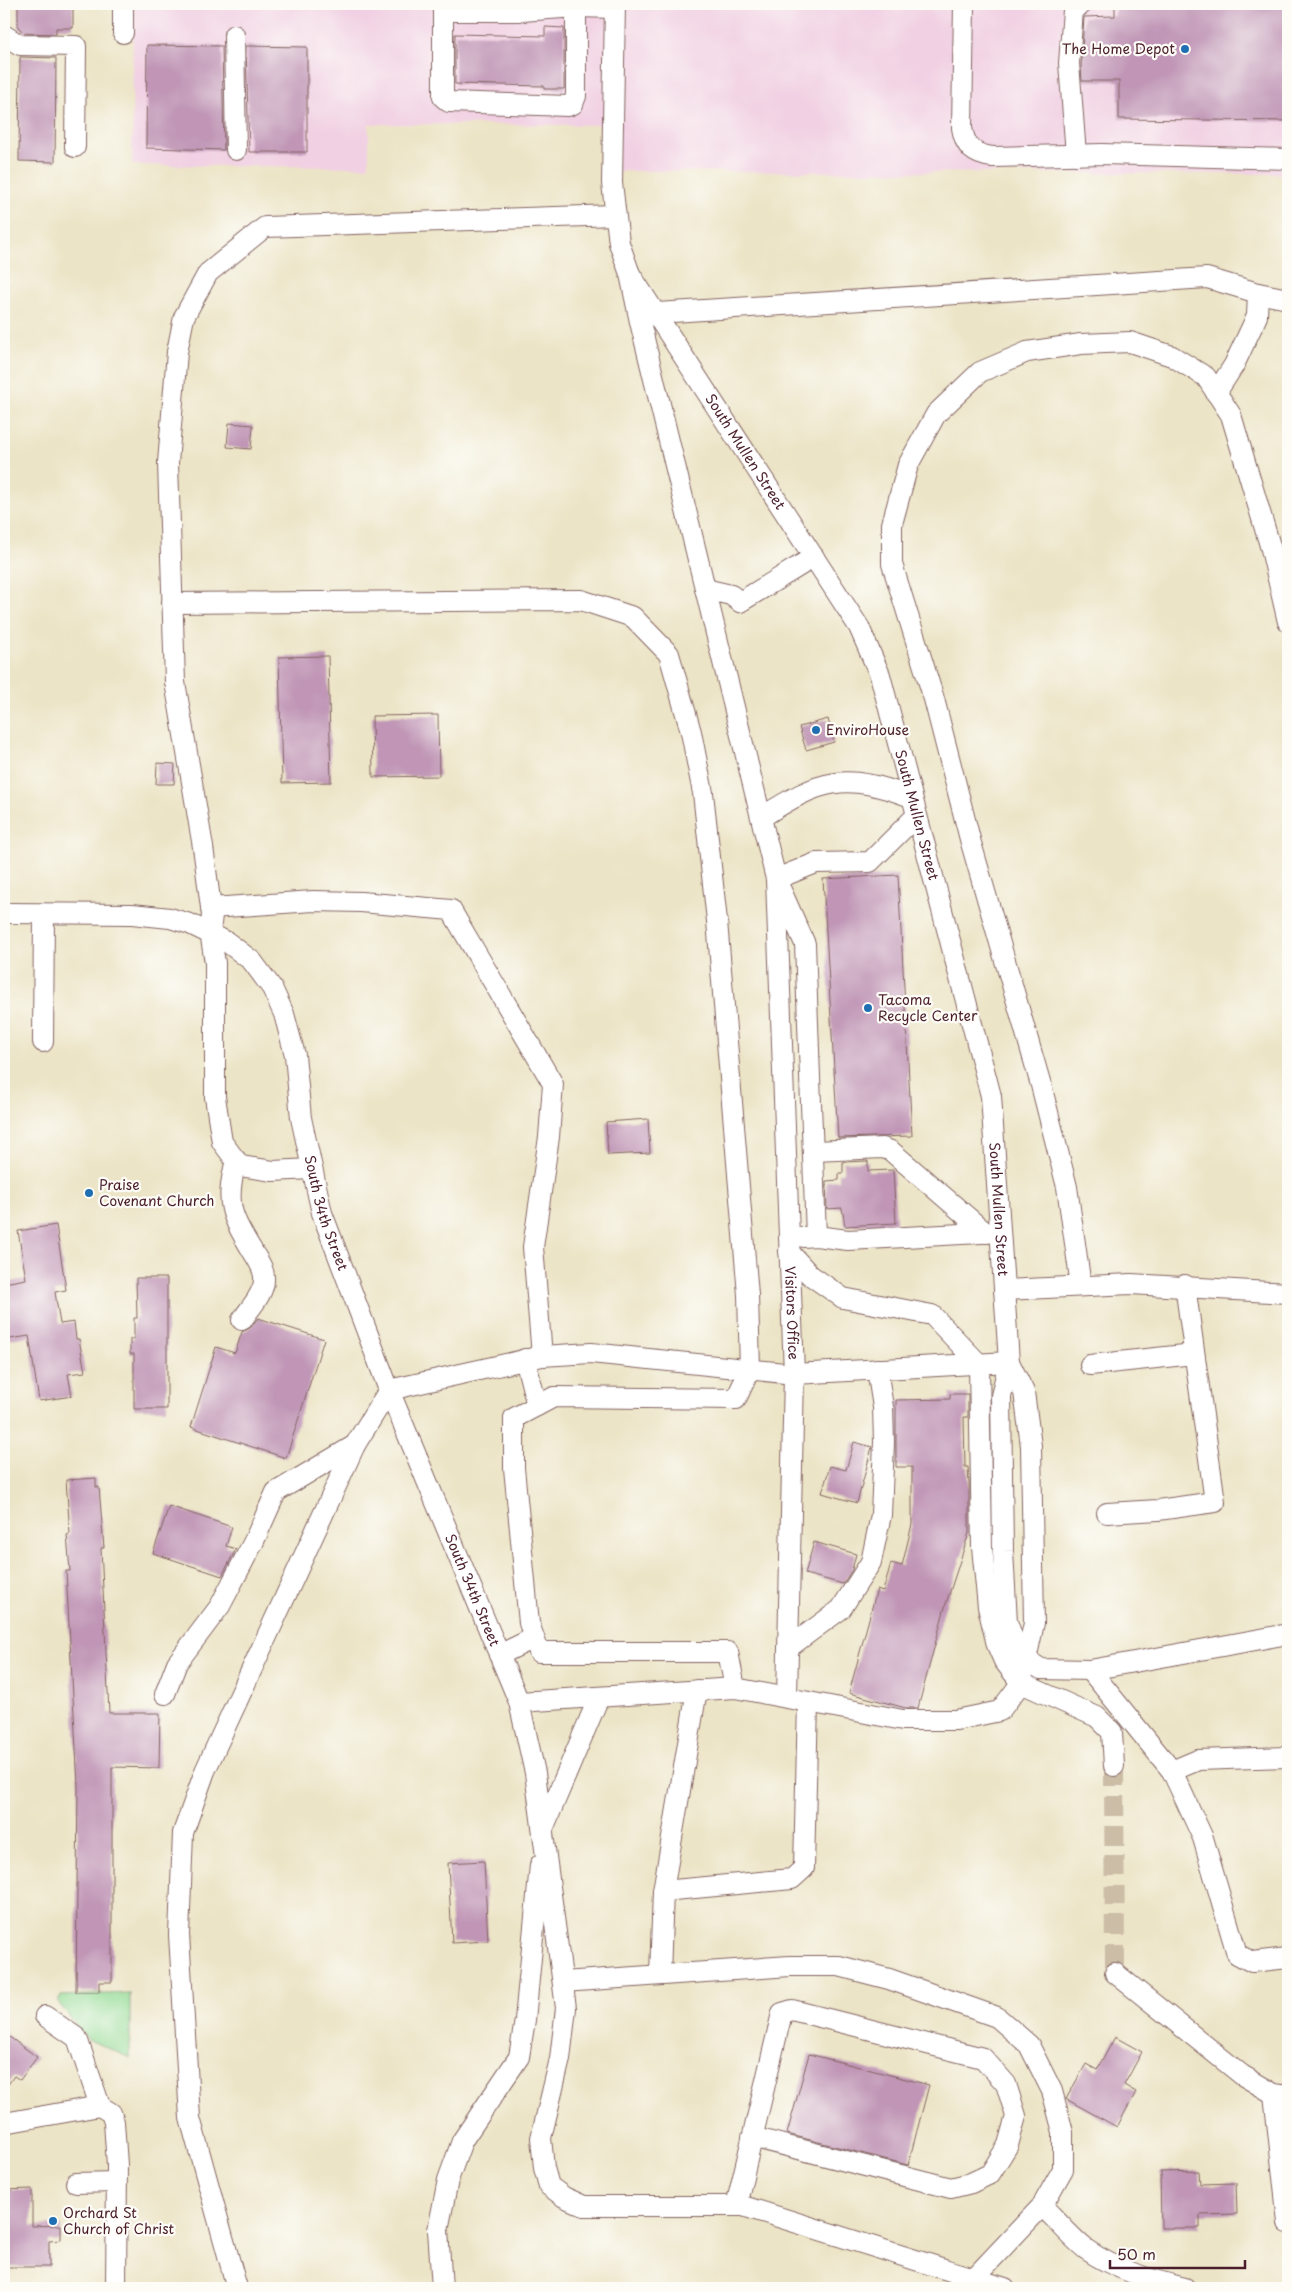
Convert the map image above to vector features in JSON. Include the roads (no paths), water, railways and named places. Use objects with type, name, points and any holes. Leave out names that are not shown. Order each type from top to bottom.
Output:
[{"type":"street","points":[[123,4],[124,34]]},
{"type":"street","points":[[964,4],[961,117],[963,134],[967,145],[977,154],[993,157],[1076,155],[1288,159]]},
{"type":"street","points":[[1076,155],[1069,63],[1073,10],[1082,4]]},
{"type":"street","points":[[576,7],[576,96],[573,104],[568,106],[449,102],[443,97],[443,7],[522,11],[576,7],[615,6]]},
{"type":"street","name":"South Mullen Street","points":[[615,6],[612,183],[619,243],[630,274],[640,322],[776,879],[789,1245]]},
{"type":"street","points":[[4,35],[20,45],[76,46],[75,147]]},
{"type":"street","points":[[234,35],[236,150]]},
{"type":"street","points":[[312,1169],[273,1171],[240,1166],[222,1142],[214,1097],[215,963],[210,932],[211,908],[204,846],[175,682],[168,463],[177,352],[184,317],[208,273],[265,227],[615,215]]},
{"type":"street","name":"South Mullen Street","points":[[630,274],[859,627],[880,675],[991,1096],[993,1232],[1004,1290],[1009,1362]]},
{"type":"street","points":[[657,313],[1207,278],[1258,293],[1288,299]]},
{"type":"street","points":[[1216,393],[1234,365],[1257,316],[1258,293]]},
{"type":"street","points":[[1081,1286],[1065,1178],[1042,1085],[971,843],[934,699],[892,564],[892,524],[908,465],[936,414],[980,372],[1027,352],[1081,344],[1130,342],[1172,356],[1206,377],[1231,415],[1271,549],[1288,622]]},
{"type":"street","points":[[705,589],[731,596],[740,602],[814,557]]},
{"type":"street","points":[[172,603],[581,600],[633,616],[669,654],[691,732],[705,812],[717,921],[748,1295],[750,1369],[736,1400],[554,1397],[514,1418],[514,1468],[529,1623],[539,1652],[728,1652],[735,1688]]},
{"type":"street","points":[[762,817],[818,786],[838,782],[880,785],[911,796]]},
{"type":"street","points":[[816,1236],[805,944],[776,879],[816,863],[870,862],[916,816]]},
{"type":"street","points":[[211,908],[313,901],[361,902],[451,910],[553,1084],[549,1137],[532,1248],[534,1358],[538,1406]]},
{"type":"street","name":"South 34th Street","points":[[4,913],[132,914],[170,918],[210,932],[252,961],[272,988],[284,1014],[295,1055],[301,1118],[322,1213],[389,1390],[519,1702],[535,1773],[543,1829]]},
{"type":"street","points":[[43,1042],[44,914]]},
{"type":"street","points":[[814,1150],[883,1148],[890,1151],[993,1232]]},
{"type":"street","points":[[236,1160],[229,1189],[230,1201],[235,1222],[263,1268],[264,1281],[260,1294],[242,1320]]},
{"type":"street","points":[[993,1232],[848,1240],[816,1236],[789,1245],[810,1275],[843,1298],[932,1315],[979,1364],[982,1547],[988,1608],[1000,1653],[1012,1674],[1021,1683],[1097,1717],[1112,1732],[1114,1766]]},
{"type":"street","name":"Visitors Office","points":[[787,1698],[794,1374],[789,1245]]},
{"type":"street","points":[[1004,1290],[1131,1284],[1185,1285],[1288,1293]]},
{"type":"street","points":[[1108,1513],[1158,1510],[1215,1502],[1185,1285]]},
{"type":"street","points":[[237,2288],[190,2118],[179,1935],[183,1833],[205,1771],[355,1445],[389,1390],[534,1358],[591,1352],[794,1374],[1009,1362]]},
{"type":"street","points":[[1090,1366],[1194,1354]]},
{"type":"street","points":[[1009,1362],[1001,1396],[1004,1569],[1007,1622],[1016,1647],[1034,1665],[1090,1670],[1288,1634]]},
{"type":"street","points":[[519,1702],[735,1688],[903,1720],[956,1720],[1000,1711],[1034,1665],[1031,1446],[1024,1392],[1009,1362]]},
{"type":"street","points":[[788,1648],[841,1609],[872,1562],[880,1515],[884,1442],[883,1407],[877,1369]]},
{"type":"street","points":[[165,1694],[177,1664],[220,1606],[254,1541],[276,1492],[355,1445]]},
{"type":"street","points":[[499,1655],[534,1638]]},
{"type":"street","points":[[1090,1670],[1172,1771],[1203,1838],[1237,1954],[1252,1962],[1288,1958]]},
{"type":"street","points":[[660,1975],[662,1891],[697,1690]]},
{"type":"street","points":[[442,2288],[438,2230],[448,2180],[462,2142],[519,2057],[525,2020],[543,1829],[599,1697]]},
{"type":"street","points":[[662,1891],[792,1879],[804,1868],[808,1702]]},
{"type":"street","points":[[1172,1771],[1198,1760],[1288,1757]]},
{"type":"street","points":[[543,1829],[566,2008],[560,2059],[541,2138],[544,2168],[549,2186],[564,2197],[584,2206],[743,2206],[1005,2288]]},
{"type":"street","points":[[563,1982],[790,1966],[840,1966],[889,1979],[997,2017],[1029,2045],[1052,2091],[1063,2132],[1063,2169],[1042,2206],[974,2278]]},
{"type":"street","points":[[1115,1973],[1242,2075],[1281,2095],[1288,2223]]},
{"type":"street","points":[[736,2206],[752,2137],[782,2013],[792,2010],[984,2058],[1006,2084],[1016,2116],[1008,2145],[990,2174],[971,2183],[952,2188],[752,2137]]},
{"type":"street","points":[[45,2016],[77,2038],[100,2106],[111,2113],[114,2122],[116,2288]]},
{"type":"street","points":[[4,2123],[100,2106]]},
{"type":"street","points":[[76,2183],[116,2182]]},
{"type":"street","points":[[1042,2206],[1086,2249],[1152,2280],[1185,2288]]},
{"type":"tunnel","points":[[1114,1766],[1115,1973]]},
{"type":"place","name":"The Home Depot","points":[[1185,49]]},
{"type":"place","name":"EnviroHouse","points":[[816,730]]},
{"type":"place","name":"Tacoma Recycle Center","points":[[868,1008]]},
{"type":"place","name":"Praise Covenant Church","points":[[89,1193]]},
{"type":"place","name":"Orchard St Church of Christ","points":[[53,2221]]}]
